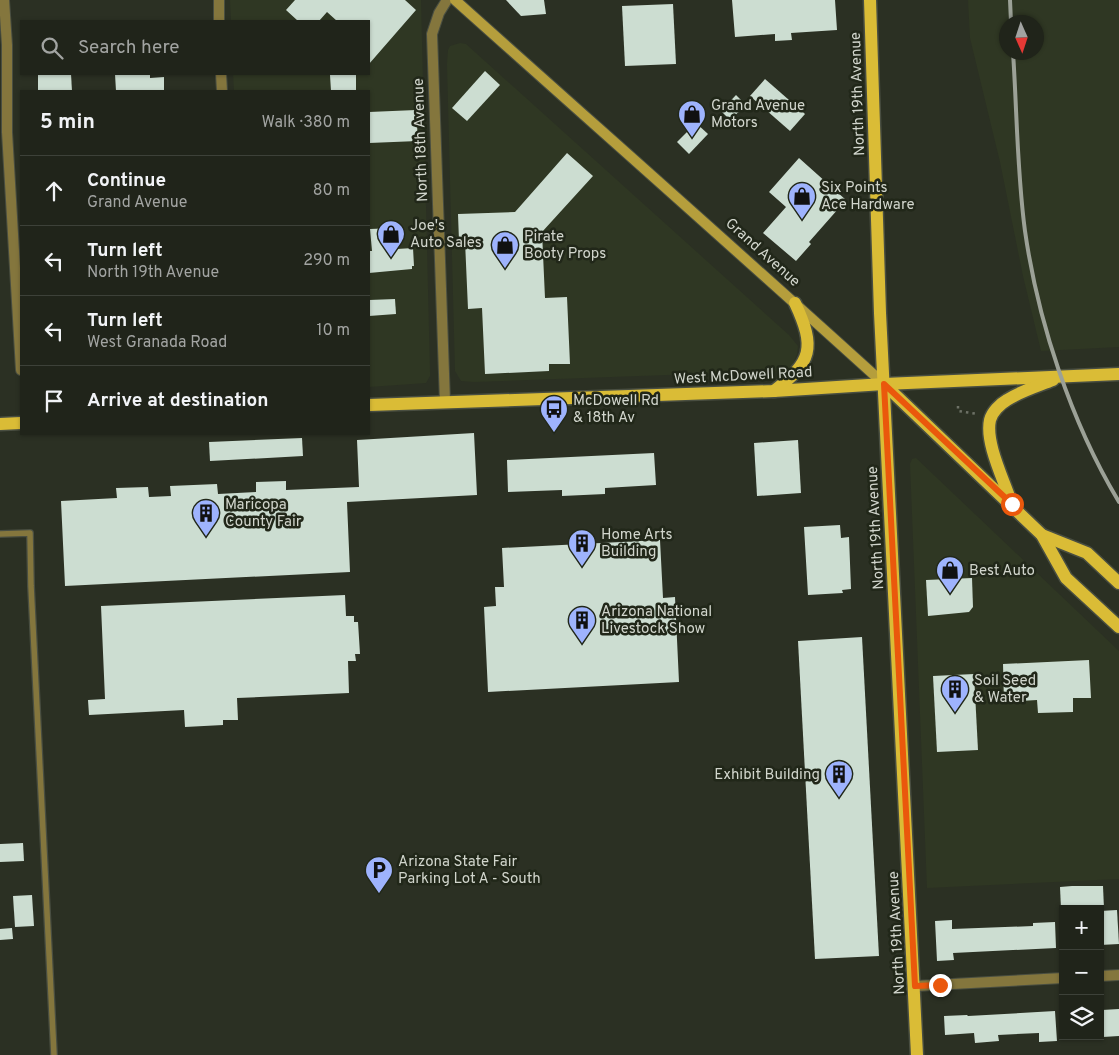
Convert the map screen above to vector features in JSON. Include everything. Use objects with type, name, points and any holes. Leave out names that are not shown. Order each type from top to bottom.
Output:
[{"type":"main road","name":"Grand Avenue","points":[[455,0],[795,303],[1012,504],[1042,535],[1066,578],[1119,627]]},
{"type":"main road","name":"North 19th Avenue","points":[[870,0],[884,384],[917,1055]]},
{"type":"main road","points":[[774,391],[800,369],[806,356],[806,334],[803,319],[795,303]]},
{"type":"main road","name":"West McDowell Road","points":[[370,406],[774,391],[884,384],[1119,374]]},
{"type":"main road","points":[[1012,504],[992,446],[990,419],[1006,400],[1062,376]]},
{"type":"main road","points":[[0,424],[20,423]]},
{"type":"main road","name":"Grand Avenue","points":[[1042,535],[1087,553],[1119,583]]},
{"type":"street","points":[[4,0],[7,45],[7,132],[20,353]]},
{"type":"street","points":[[219,0],[219,20]]},
{"type":"street","name":"North 18th Avenue","points":[[445,402],[432,34],[439,13],[448,0]]},
{"type":"street","points":[[221,75],[222,90]]},
{"type":"street","points":[[1104,976],[1119,976]]},
{"type":"street","points":[[915,986],[1059,978]]},
{"type":"lane","points":[[0,534],[30,533],[54,1055]]},
{"type":"path","points":[[958,406],[958,411],[979,414]]},
{"type":"shaded area","points":[[230,0],[421,0],[430,372],[426,383],[370,387],[370,90],[234,90],[233,75],[370,75],[370,20],[231,20]]},
{"type":"shaded area","points":[[968,0],[1119,0],[1119,347],[1041,351],[1023,276],[1000,162],[970,38]]},
{"type":"shaded area","points":[[460,43],[466,44],[789,335],[798,346],[793,364],[781,371],[461,381],[455,371],[447,64],[450,46]]},
{"type":"shaded area","points":[[916,458],[1119,651],[1119,879],[927,888],[910,464],[912,459]]},
{"type":"building","points":[[295,0],[405,0],[416,10],[370,63],[370,20],[336,20],[327,12],[320,20],[297,20],[286,10]]},
{"type":"building","points":[[506,0],[544,0],[546,14],[521,16]]},
{"type":"building","points":[[732,0],[835,0],[837,30],[791,33],[792,40],[775,41],[775,34],[735,37]]},
{"type":"building","points":[[673,4],[676,64],[625,66],[622,6]]},
{"type":"building","points":[[485,71],[500,85],[467,121],[452,108]]},
{"type":"building","points":[[38,75],[71,75],[72,90],[38,90]]},
{"type":"building","points":[[115,75],[150,75],[150,78],[164,77],[164,90],[116,90]]},
{"type":"building","points":[[330,75],[356,75],[356,90],[331,90]]},
{"type":"building","points":[[765,79],[805,114],[790,131],[750,96]]},
{"type":"building","points":[[736,95],[746,105],[730,120],[721,111]]},
{"type":"building","points":[[416,110],[418,141],[370,143],[370,112]]},
{"type":"building","name":"Grand Avenue Motors","points":[[696,123],[708,134],[689,154],[677,142]]},
{"type":"building","name":"Pirate Booty Props","points":[[567,153],[593,176],[542,232],[545,298],[567,297],[570,364],[549,364],[549,371],[485,374],[482,308],[468,309],[465,241],[459,241],[458,214],[515,212]]},
{"type":"building","name":"Six Points Ace Hardware","points":[[799,158],[846,200],[809,242],[811,244],[796,261],[763,233],[786,207],[769,192]]},
{"type":"building","name":"Joe's Auto Sales","points":[[395,228],[397,249],[413,248],[414,266],[412,266],[412,269],[370,273],[370,251],[372,251],[370,229]]},
{"type":"building","points":[[395,299],[396,314],[370,316],[370,300]]},
{"type":"building","name":"Maricopa County Fair","points":[[474,433],[477,495],[347,502],[350,572],[65,586],[61,501],[117,498],[116,488],[148,487],[149,497],[171,496],[170,486],[217,484],[218,494],[256,492],[256,482],[286,481],[286,490],[359,487],[357,440]]},
{"type":"building","points":[[302,438],[303,456],[210,461],[209,442]]},
{"type":"building","points":[[798,440],[801,493],[757,496],[754,443]]},
{"type":"building","points":[[654,453],[656,485],[605,488],[605,494],[562,496],[562,490],[508,492],[507,460]]},
{"type":"building","points":[[840,525],[841,538],[849,537],[851,589],[842,590],[843,593],[808,595],[804,527]]},
{"type":"building","name":"Arizona National Livestock Show","points":[[660,540],[663,598],[675,597],[679,682],[488,692],[484,607],[496,606],[495,587],[504,587],[502,548]]},
{"type":"building","name":"Best Auto","points":[[972,578],[973,607],[969,612],[928,616],[926,580]]},
{"type":"building","points":[[345,595],[346,616],[354,616],[354,622],[358,622],[360,654],[355,654],[356,661],[348,661],[349,693],[237,698],[238,720],[223,720],[223,725],[185,727],[184,710],[89,715],[88,700],[105,699],[101,606]]},
{"type":"building","name":"Exhibit Building","points":[[862,637],[879,956],[815,959],[798,641]]},
{"type":"building","points":[[1089,660],[1091,698],[1073,698],[1073,712],[1038,713],[1037,700],[1004,702],[1003,664]]},
{"type":"building","name":"Soil Seed & Water","points":[[974,674],[978,750],[937,752],[933,676]]},
{"type":"building","points":[[23,843],[24,861],[0,862],[0,844]]},
{"type":"building","points":[[1103,886],[1104,905],[1061,905],[1060,887]]},
{"type":"building","points":[[32,895],[34,926],[15,927],[13,896]]},
{"type":"building","points":[[1117,910],[1119,944],[1104,945],[1104,911]]},
{"type":"building","points":[[952,920],[952,929],[1033,926],[1033,923],[1055,922],[1056,948],[953,953],[954,960],[937,961],[935,921]]},
{"type":"building","points":[[12,928],[13,939],[0,940],[0,929]]},
{"type":"building","points":[[1119,1009],[1119,1036],[1104,1037],[1104,1010]]},
{"type":"building","points":[[1055,1011],[1057,1041],[1039,1042],[1039,1033],[998,1035],[999,1041],[975,1043],[974,1033],[945,1035],[944,1016]]},
{"type":"railway","points":[[1010,0],[1011,15]]},
{"type":"railway","points":[[1013,60],[1022,209],[1038,300],[1059,371],[1072,405],[1086,439],[1119,502]]},
{"type":"place","name":"Grand Avenue Motors","points":[[692,138]]},
{"type":"place","name":"Six Points Ace Hardware","points":[[802,220]]},
{"type":"place","name":"Joe's Auto Sales","points":[[391,258]]},
{"type":"place","name":"Pirate Booty Props","points":[[505,269]]},
{"type":"place","name":"McDowell Rd & 18th Av","points":[[554,433]]},
{"type":"place","name":"Maricopa County Fair","points":[[206,537]]},
{"type":"place","name":"Home Arts Building","points":[[582,567]]},
{"type":"place","name":"Best Auto","points":[[950,594]]},
{"type":"place","name":"Arizona National Livestock Show","points":[[582,644]]},
{"type":"place","name":"Soil Seed & Water","points":[[955,713]]},
{"type":"place","name":"Exhibit Building","points":[[839,798]]},
{"type":"place","name":"Arizona State Fair Parking Lot A - South","points":[[379,894]]},
{"type":"route","points":[[940,985],[915,986],[884,384],[1012,504]]}]
